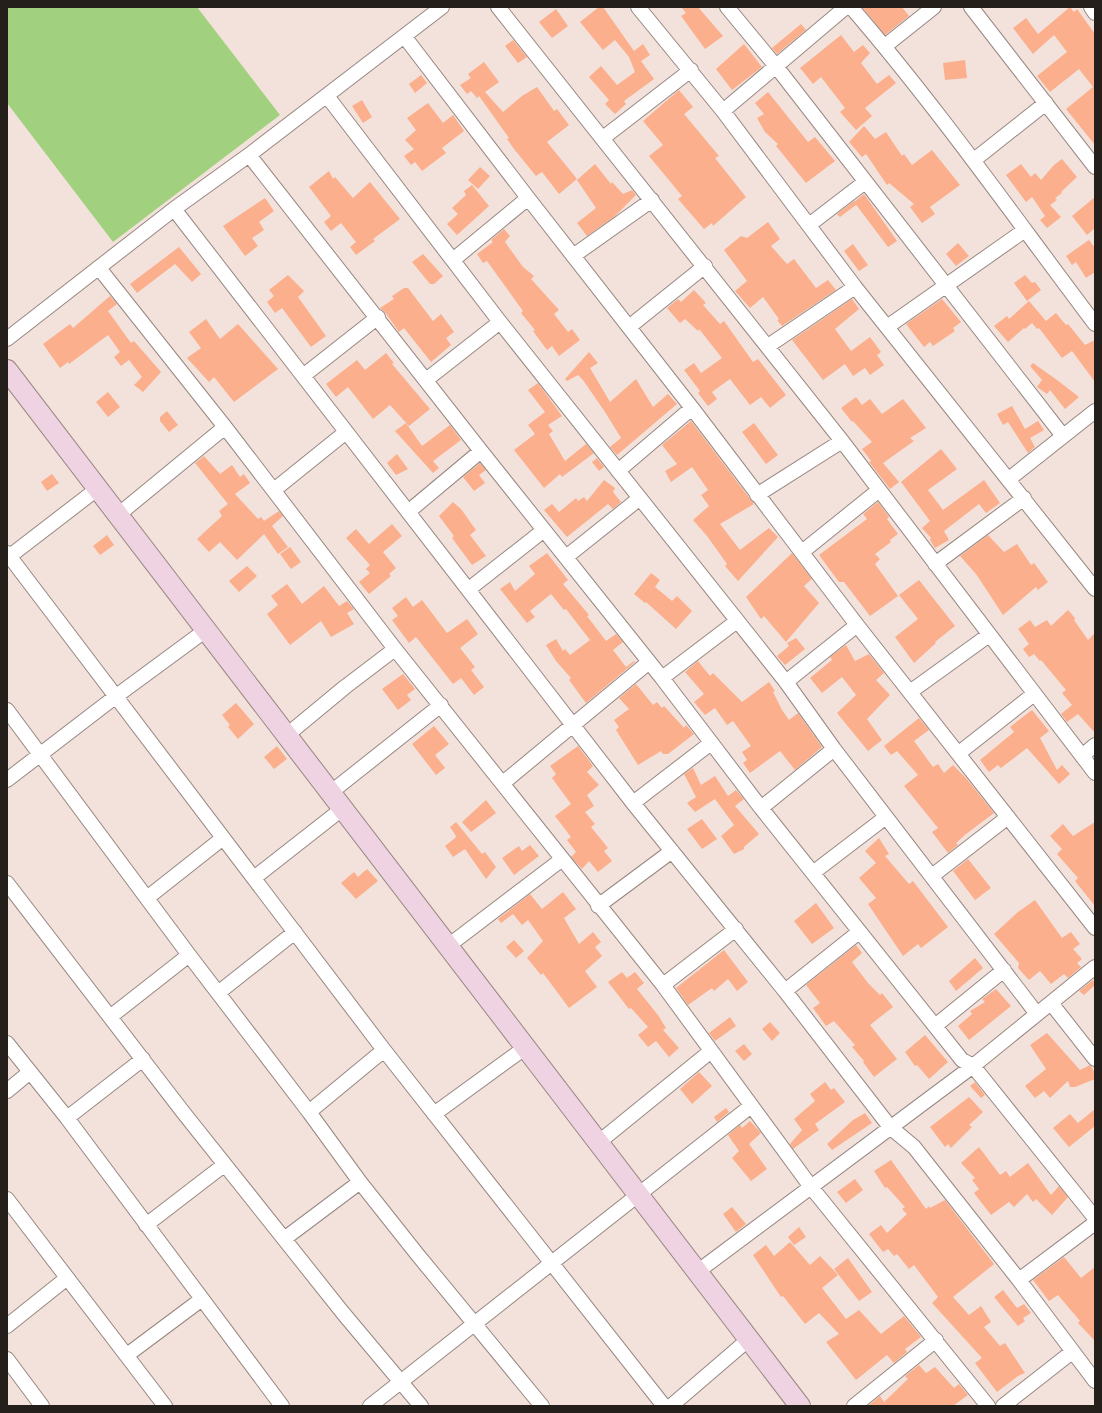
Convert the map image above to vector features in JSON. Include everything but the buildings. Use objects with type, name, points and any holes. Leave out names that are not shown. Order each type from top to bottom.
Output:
[{"type":"street","points":[[7,339],[174,209],[249,155],[442,7]]},
{"type":"street","points":[[498,7],[768,346],[1095,773]]},
{"type":"street","points":[[638,7],[691,70],[855,287],[1009,478],[1095,588]]},
{"type":"street","points":[[727,7],[775,65],[864,182],[1063,436]]},
{"type":"street","points":[[723,111],[775,65],[846,7]]},
{"type":"street","points":[[852,7],[885,46],[974,160],[1095,324]]},
{"type":"street","points":[[885,46],[934,7]]},
{"type":"street","points":[[971,7],[1095,167]]},
{"type":"street","points":[[1091,7],[1095,13]]},
{"type":"street","points":[[404,36],[692,408],[857,625],[1095,928]]},
{"type":"street","points":[[603,138],[691,70]]},
{"type":"street","points":[[327,96],[500,322],[786,682],[834,749],[1037,1014]]},
{"type":"street","points":[[974,160],[1046,103]]},
{"type":"street","points":[[249,155],[378,317],[481,451],[662,678],[761,808],[814,872],[962,1060],[973,1066],[1095,1218]]},
{"type":"street","points":[[809,225],[864,182]]},
{"type":"street","points":[[453,260],[528,198]]},
{"type":"street","points":[[573,256],[652,200]]},
{"type":"street","points":[[174,209],[633,803],[785,990],[890,1127],[914,1147],[1019,1280],[1095,1381]]},
{"type":"street","points":[[887,327],[1025,230]]},
{"type":"street","points":[[629,327],[705,266]]},
{"type":"street","points":[[98,268],[225,427],[395,649],[503,783],[561,860],[663,985],[811,1187],[988,1406]]},
{"type":"street","points":[[768,346],[855,287]]},
{"type":"street","points":[[303,376],[378,317]]},
{"type":"street","points":[[426,380],[500,322]]},
{"type":"street","points":[[7,370],[800,1406]]},
{"type":"street","points":[[618,470],[692,408]]},
{"type":"street","points":[[1009,478],[1095,411]]},
{"type":"street","points":[[118,515],[225,427]]},
{"type":"street","points":[[274,490],[346,432]]},
{"type":"street","points":[[758,495],[842,442]]},
{"type":"street","points":[[408,512],[481,451]]},
{"type":"street","points":[[97,489],[8,554],[384,1050],[664,1406]]},
{"type":"street","points":[[802,552],[879,490]]},
{"type":"street","points":[[566,557],[640,498]]},
{"type":"street","points":[[935,564],[1024,498]]},
{"type":"street","points":[[469,589],[544,530]]},
{"type":"street","points":[[662,678],[737,621]]},
{"type":"street","points":[[786,682],[857,625]]},
{"type":"street","points":[[7,780],[115,697],[206,630]]},
{"type":"street","points":[[910,692],[988,635]]},
{"type":"street","points":[[287,735],[345,687],[395,649]]},
{"type":"street","points":[[503,783],[574,726],[649,662]]},
{"type":"street","points":[[959,753],[1034,694]]},
{"type":"street","points":[[330,793],[441,705]]},
{"type":"street","points":[[7,710],[189,955],[310,1112],[360,1182],[542,1406]]},
{"type":"street","points":[[633,803],[711,743]]},
{"type":"street","points":[[1082,756],[1095,745]]},
{"type":"street","points":[[761,808],[834,749]]},
{"type":"street","points":[[254,878],[342,809]]},
{"type":"street","points":[[814,872],[886,817]]},
{"type":"street","points":[[932,876],[1008,817]]},
{"type":"street","points":[[147,898],[223,838]]},
{"type":"street","points":[[598,906],[672,851]]},
{"type":"street","points":[[448,946],[561,860]]},
{"type":"street","points":[[7,883],[224,1164],[421,1406]]},
{"type":"street","points":[[663,985],[736,929]]},
{"type":"street","points":[[218,993],[295,932]]},
{"type":"street","points":[[785,990],[860,932]]},
{"type":"street","points":[[110,1017],[189,955]]},
{"type":"street","points":[[697,1272],[973,1066],[1095,968]]},
{"type":"street","points":[[935,1026],[1004,970]]},
{"type":"street","points":[[1050,1003],[1095,1059]]},
{"type":"street","points":[[7,1043],[67,1118],[282,1406]]},
{"type":"street","points":[[434,1114],[526,1047]]},
{"type":"street","points":[[310,1112],[384,1050]]},
{"type":"street","points":[[599,1142],[710,1051]]},
{"type":"street","points":[[67,1118],[143,1059]]},
{"type":"street","points":[[7,1091],[30,1072]]},
{"type":"street","points":[[370,1406],[638,1193],[751,1106]]},
{"type":"street","points":[[146,1225],[224,1164]]},
{"type":"street","points":[[284,1239],[360,1182]]},
{"type":"street","points":[[7,1199],[165,1406]]},
{"type":"street","points":[[1019,1280],[1095,1223]]},
{"type":"street","points":[[7,1326],[67,1278]]},
{"type":"street","points":[[127,1355],[202,1299]]},
{"type":"street","points":[[671,1406],[749,1339]]},
{"type":"street","points":[[854,1406],[936,1340]]},
{"type":"street","points":[[1003,1406],[1072,1352]]},
{"type":"street","points":[[7,1359],[42,1406]]},
{"type":"green space","points":[[7,7],[197,7],[280,115],[113,242],[7,103]]}]
